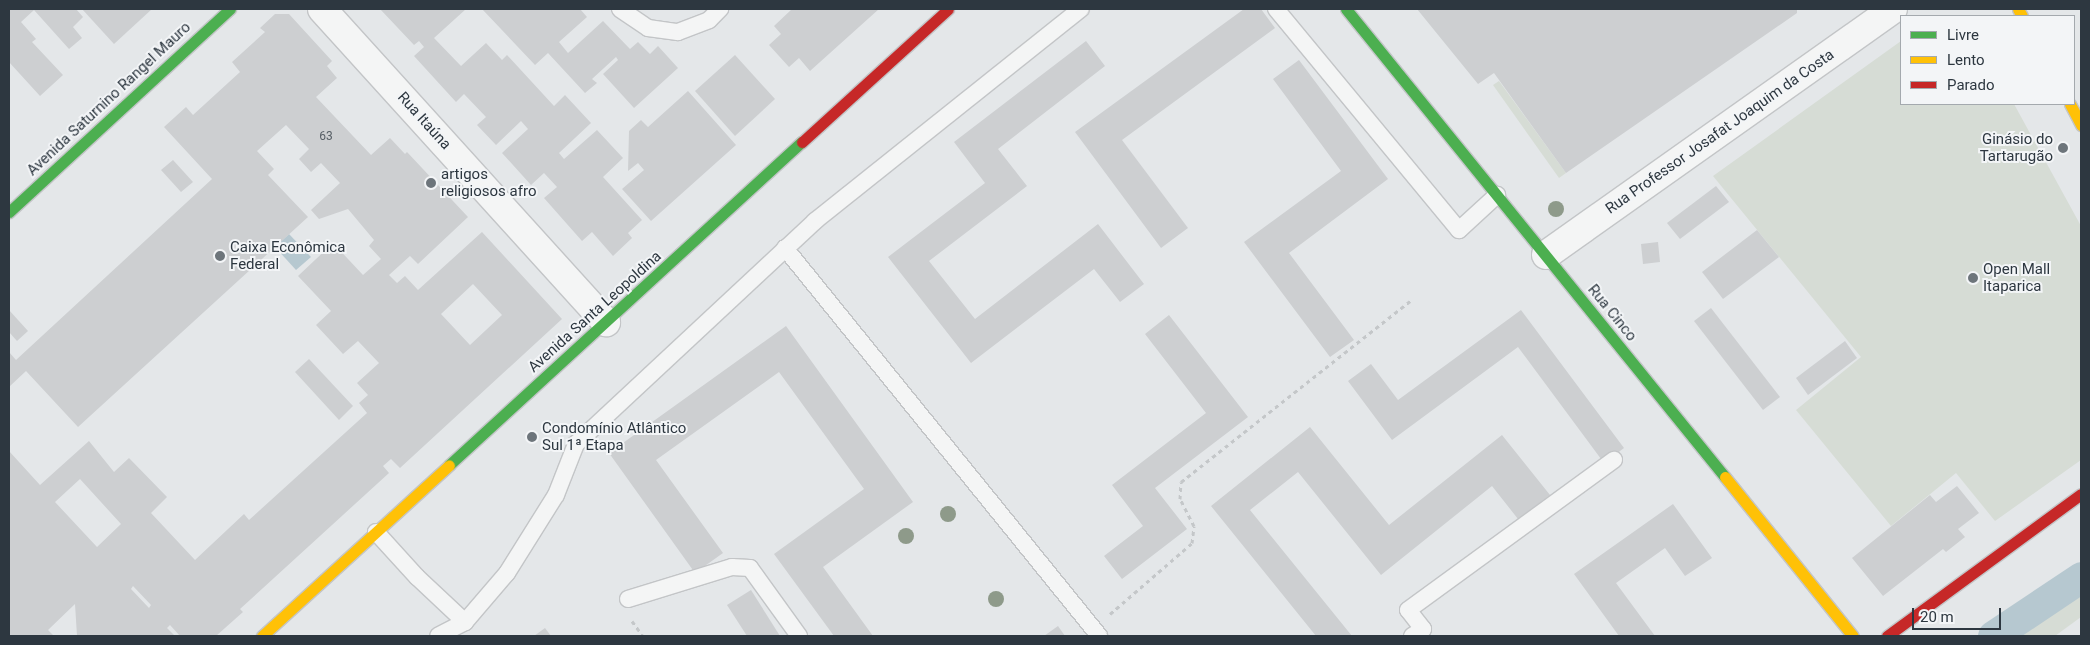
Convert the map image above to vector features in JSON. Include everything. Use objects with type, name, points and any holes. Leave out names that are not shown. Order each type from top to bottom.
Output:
[{"type":"street","name":"Avenida Saturnino Rangel Mauro","points":[[9,212],[230,9]]},
{"type":"street","name":"Rua Itaúna","points":[[322,9],[606,322]]},
{"type":"street","name":"Avenida Santa Leopoldina","points":[[262,636],[948,9]]},
{"type":"street","name":"Rua Cinco","points":[[1346,9],[1853,636]]},
{"type":"street","name":"Rua Professor Josafat Joaquim da Costa","points":[[1546,255],[1893,9]]},
{"type":"street","points":[[2071,105],[2081,125]]},
{"type":"street","points":[[1887,636],[2081,494]]},
{"type":"lane","points":[[620,9],[648,28],[678,32],[708,20],[720,9]]},
{"type":"lane","points":[[438,636],[465,622],[507,573],[551,502],[576,444],[785,248],[1081,9]]},
{"type":"lane","points":[[1276,9],[1459,230],[1497,195]]},
{"type":"lane","points":[[785,248],[1096,632]]},
{"type":"lane","points":[[1412,636],[1422,629],[1408,610],[1614,460]]},
{"type":"lane","points":[[376,532],[417,577],[465,622]]},
{"type":"lane","points":[[628,606],[732,567],[750,568],[799,636]]},
{"type":"path","points":[[1096,632],[1192,543],[1194,526],[1180,500],[1182,482],[1410,301]]},
{"type":"path","points":[[628,606],[643,636]]},
{"type":"shaded area","points":[[1900,42],[1900,105],[2015,105],[2081,226],[2081,460],[1995,521],[1956,473],[1891,526],[1796,410],[1861,357],[1713,176]]},
{"type":"shaded area","points":[[1499,81],[1566,173],[1559,178],[1493,85]]},
{"type":"shaded area","points":[[289,234],[311,257],[296,270],[275,247]]},
{"type":"shaded area","points":[[2081,572],[2081,617],[2055,636],[1991,636]]},
{"type":"building","points":[[9,9],[76,9],[83,17],[73,27],[82,38],[69,49],[34,10],[21,22],[36,39],[32,42],[63,75],[40,96],[9,62]]},
{"type":"building","points":[[82,9],[152,9],[114,44]]},
{"type":"building","points":[[380,9],[466,9],[434,38],[461,66],[486,43],[502,60],[507,55],[554,106],[565,95],[591,123],[559,153],[564,159],[597,130],[623,158],[603,177],[642,220],[628,233],[632,238],[613,256],[592,232],[582,241],[544,198],[557,187],[544,173],[531,185],[502,153],[528,129],[521,121],[496,145],[477,125],[486,117],[464,94],[456,102],[414,56],[424,47],[419,41],[414,45]]},
{"type":"building","points":[[482,9],[580,9],[587,17],[559,42],[568,53],[603,21],[630,49],[638,42],[650,54],[658,46],[678,68],[634,108],[603,74],[618,60],[616,57],[592,79],[597,83],[585,93],[548,53],[535,65]]},
{"type":"building","points":[[792,9],[879,9],[810,71],[799,58],[789,67],[769,45],[781,34],[774,26]]},
{"type":"building","points":[[1244,9],[1261,9],[1275,28],[1122,140],[1188,228],[1161,248],[1075,132]]},
{"type":"building","points":[[1417,9],[1797,9],[1797,13],[1566,173],[1494,73],[1478,84]]},
{"type":"building","points":[[275,14],[289,14],[332,61],[327,66],[337,78],[316,97],[371,155],[390,138],[405,154],[407,152],[468,217],[418,264],[410,256],[389,275],[397,283],[405,276],[418,290],[482,232],[562,319],[400,468],[391,459],[383,466],[389,473],[240,609],[243,612],[216,636],[180,636],[170,625],[167,628],[175,636],[77,636],[75,604],[48,630],[54,636],[9,636],[9,451],[40,485],[89,441],[114,472],[129,458],[167,497],[151,513],[195,560],[244,514],[249,520],[367,413],[359,403],[368,395],[357,383],[379,363],[358,341],[343,354],[316,325],[331,311],[298,276],[333,243],[363,275],[381,259],[369,246],[374,240],[348,209],[319,219],[311,210],[340,183],[321,163],[311,172],[299,159],[309,149],[286,125],[257,151],[274,169],[268,175],[308,217],[78,427],[26,371],[9,387],[9,352],[16,360],[212,179],[164,127],[186,107],[193,115],[240,72],[232,62],[265,32],[260,28]],"holes":[[[473,284],[502,315],[470,345],[441,314]],[[80,479],[121,524],[97,547],[55,502]],[[133,586],[151,605],[149,608],[131,589]]]},
{"type":"building","points":[[1086,41],[1105,66],[998,149],[1027,186],[929,261],[975,319],[1098,224],[1144,284],[1120,302],[1094,269],[971,363],[888,257],[985,183],[954,142]]},
{"type":"building","points":[[735,55],[775,99],[735,136],[695,91]]},
{"type":"building","points":[[1299,60],[1388,179],[1289,253],[1354,340],[1330,357],[1244,242],[1341,171],[1273,79]]},
{"type":"building","points":[[688,91],[736,145],[651,221],[622,189],[644,170],[638,163],[628,171],[629,131],[641,120],[648,127]]},
{"type":"building","points":[[173,160],[193,182],[181,192],[161,170]]},
{"type":"building","points":[[1716,186],[1729,202],[1680,239],[1667,223]]},
{"type":"building","points":[[1757,230],[1779,257],[1723,299],[1702,272]]},
{"type":"building","points":[[1658,242],[1660,262],[1643,264],[1641,244]]},
{"type":"building","points":[[1711,308],[1780,397],[1763,410],[1694,321]]},
{"type":"building","points":[[9,310],[28,331],[17,341],[9,332]]},
{"type":"building","points":[[1521,310],[1624,448],[1604,463],[1518,347],[1392,440],[1348,381],[1371,364],[1398,400]]},
{"type":"building","points":[[1169,315],[1248,417],[1155,488],[1187,529],[1122,579],[1104,556],[1143,526],[1112,485],[1206,413],[1145,334]]},
{"type":"building","points":[[786,326],[913,502],[823,567],[873,636],[834,636],[774,554],[864,489],[779,372],[656,460],[723,553],[695,573],[609,453]]},
{"type":"building","points":[[1845,341],[1857,358],[1808,395],[1796,378]]},
{"type":"building","points":[[309,359],[353,406],[339,420],[295,372]]},
{"type":"building","points":[[1310,427],[1389,525],[1502,435],[1550,495],[1518,519],[1492,486],[1381,575],[1298,472],[1250,510],[1352,636],[1316,636],[1211,506]]},
{"type":"building","points":[[1957,486],[1979,513],[1958,529],[1965,537],[1946,552],[1943,549],[1883,596],[1852,558],[1930,495],[1936,502]]},
{"type":"building","points":[[1673,504],[1712,558],[1685,576],[1665,548],[1616,583],[1655,636],[1619,636],[1574,574]]},
{"type":"building","points":[[751,590],[780,636],[747,636],[727,605]]},
{"type":"building","points":[[1058,626],[1065,636],[1044,636]]},
{"type":"building","points":[[545,628],[551,636],[534,636]]},
{"type":"waterway","points":[[1993,636],[2081,577]]},
{"type":"traffic: fast","points":[[9,212],[230,9]]},
{"type":"traffic: fast","points":[[1346,9],[1725,477]]},
{"type":"traffic: fast","points":[[449,465],[802,142]]},
{"type":"traffic: slow","points":[[2018,9],[2021,15]]},
{"type":"traffic: slow","points":[[2071,105],[2081,125]]},
{"type":"traffic: slow","points":[[262,636],[449,465]]},
{"type":"traffic: slow","points":[[1725,477],[1853,636]]},
{"type":"traffic: jam","points":[[802,142],[948,9]]},
{"type":"traffic: jam","points":[[1887,636],[2081,494]]},
{"type":"place","name":"Ginásio do Tartarugão","points":[[2063,148]]},
{"type":"place","name":"artigos religiosos afro","points":[[431,183]]},
{"type":"place","name":"Caixa Econômica Federal","points":[[220,256]]},
{"type":"place","name":"Open Mall Itaparica","points":[[1973,278]]},
{"type":"place","name":"Condomínio Atlântico Sul 1ª Etapa","points":[[532,437]]}]
